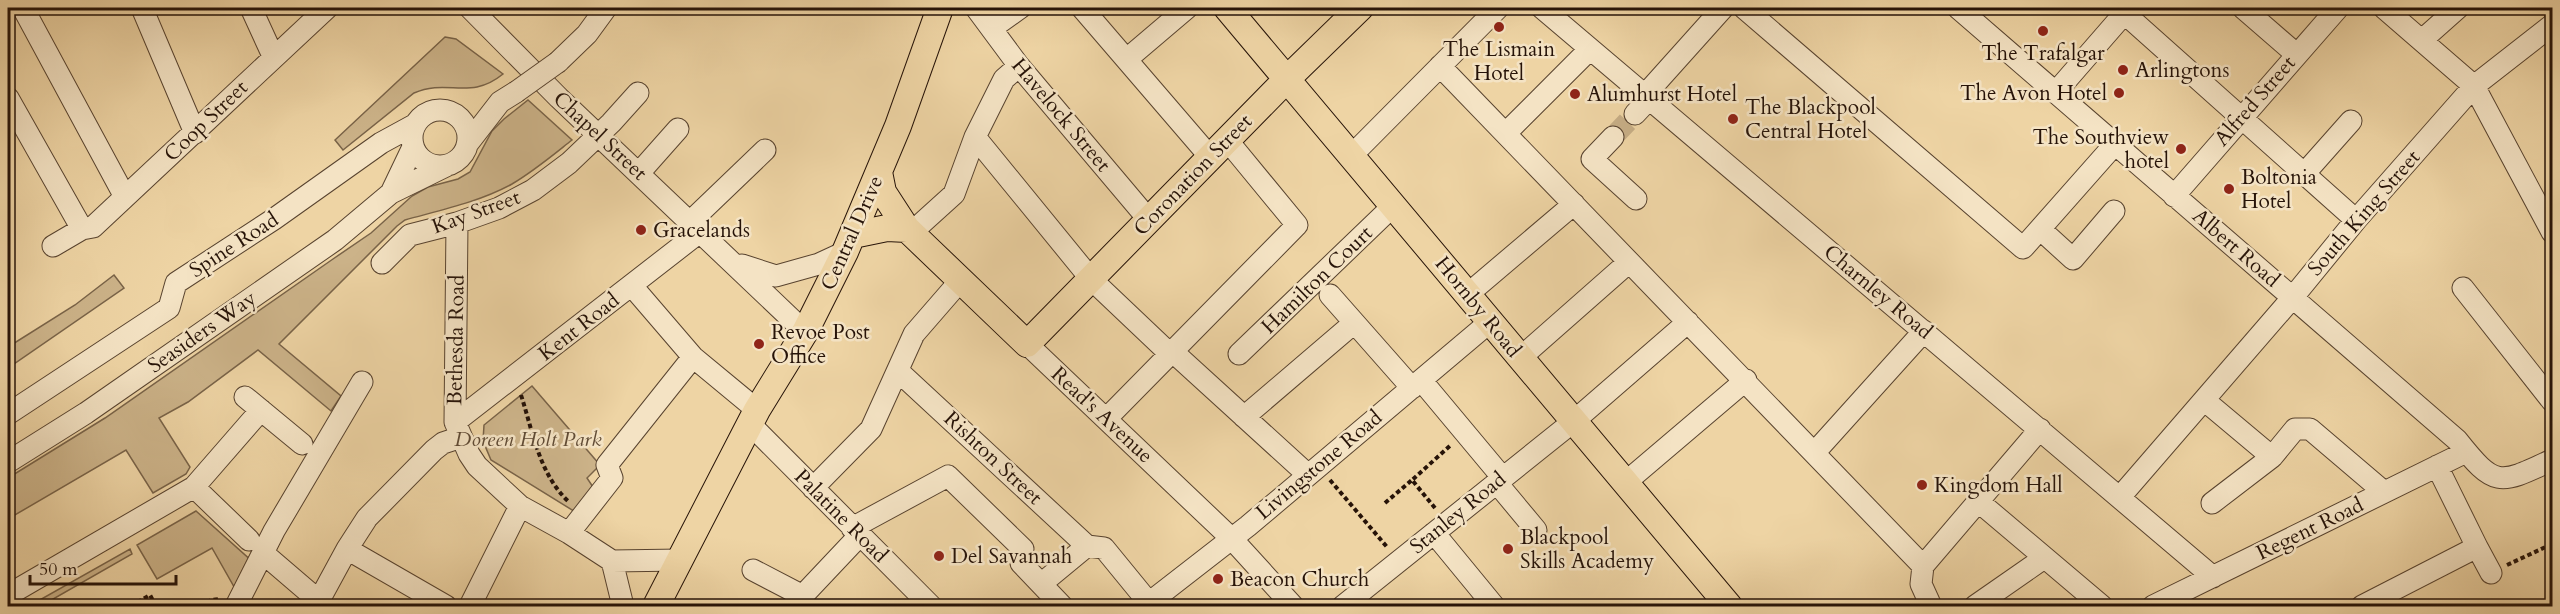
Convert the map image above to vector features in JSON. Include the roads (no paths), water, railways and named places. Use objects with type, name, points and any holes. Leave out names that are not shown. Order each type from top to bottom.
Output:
[{"type":"main road","name":"Central Drive","points":[[656,606],[754,417],[805,332],[849,244],[879,172],[940,8]]},
{"type":"main road","name":"Hornby Road","points":[[1227,8],[1729,606]]},
{"type":"main road","name":"Coronation Street","points":[[1027,344],[1355,9]]},
{"type":"main road","name":"Read's Avenue","points":[[879,172],[883,192],[910,231],[1027,344]]},
{"type":"main road","points":[[849,244],[887,228],[910,231]]},
{"type":"street","points":[[23,8],[126,197]]},
{"type":"street","points":[[142,8],[195,133]]},
{"type":"street","points":[[251,8],[273,56]]},
{"type":"street","name":"Coop Street","points":[[53,246],[82,229],[87,230],[93,227],[195,133],[273,56],[327,8]]},
{"type":"street","name":"Chapel Street","points":[[470,8],[521,61],[805,332]]},
{"type":"street","name":"Seasiders Way","points":[[8,462],[86,413],[325,246],[391,193],[461,157],[469,141],[508,97],[558,62],[587,34],[606,8]]},
{"type":"street","name":"Havelock Street","points":[[976,8],[1019,66],[1149,220]]},
{"type":"street","points":[[992,28],[1020,8]]},
{"type":"street","points":[[1082,8],[1127,59],[1297,225],[1106,419]]},
{"type":"street","points":[[1127,59],[1187,8]]},
{"type":"street","points":[[1352,155],[1498,8]]},
{"type":"street","name":"Charnley Road","points":[[1542,8],[1590,49],[1643,103],[2040,429],[2213,577]]},
{"type":"street","points":[[1643,103],[1723,8]]},
{"type":"street","points":[[1744,8],[2023,248],[2115,144]]},
{"type":"street","name":"Albert Road","points":[[1958,8],[2449,433],[2486,473],[2505,479],[2516,477],[2553,460]]},
{"type":"street","points":[[2243,8],[2296,54]]},
{"type":"street","name":"Alfred Street","points":[[2174,196],[2338,8]]},
{"type":"street","points":[[2384,8],[2474,86],[2553,232]]},
{"type":"street","points":[[2422,40],[2458,8]]},
{"type":"street","points":[[2056,92],[2127,10],[2241,117],[2356,220]]},
{"type":"street","name":"South King Street","points":[[2120,497],[2293,297],[2356,220],[2474,86],[2553,25]]},
{"type":"street","points":[[1506,133],[1590,49]]},
{"type":"street","points":[[910,231],[954,194],[975,137],[1004,79],[1019,66]]},
{"type":"street","points":[[1440,66],[1746,380],[1923,566]]},
{"type":"street","name":"Kay Street","points":[[382,263],[410,235],[457,223],[499,208],[533,190],[569,163],[638,93]]},
{"type":"street","name":"Seasiders Way","points":[[391,193],[413,147],[411,140],[414,125],[420,117],[436,109],[453,112],[508,97]]},
{"type":"street","points":[[9,105],[82,229]]},
{"type":"street","points":[[453,112],[465,124],[469,141]]},
{"type":"street","points":[[2304,174],[2351,121]]},
{"type":"street","name":"Spine Road","points":[[8,414],[169,308],[176,283],[274,219],[381,143],[414,125]]},
{"type":"street","points":[[639,173],[678,129]]},
{"type":"street","points":[[975,137],[1091,279],[1244,417],[1312,470]]},
{"type":"street","points":[[1613,137],[1592,159],[1636,199]]},
{"type":"street","points":[[413,147],[417,154],[430,164],[446,166]]},
{"type":"street","name":"Kent Road","points":[[319,605],[322,592],[346,549],[367,518],[434,450],[515,378],[632,286],[696,226],[765,150]]},
{"type":"street","points":[[1468,294],[1574,204]]},
{"type":"street","name":"Hamilton Court","points":[[1239,354],[1394,205]]},
{"type":"street","points":[[2040,229],[2073,259],[2114,211]]},
{"type":"street","name":"Bethesda Road","points":[[457,223],[458,430]]},
{"type":"street","name":"Chapel Street","points":[[733,261],[776,276],[819,264],[849,244]]},
{"type":"street","points":[[1520,358],[1629,262]]},
{"type":"street","points":[[813,488],[871,429],[914,334],[960,281]]},
{"type":"street","name":"Palatine Road","points":[[632,286],[693,357],[754,417],[813,488],[931,606]]},
{"type":"street","points":[[2463,288],[2553,401]]},
{"type":"street","points":[[1329,295],[1354,323],[1466,433],[1536,530]]},
{"type":"street","name":"Livingstone Road","points":[[1147,605],[1232,538],[1491,321]]},
{"type":"street","name":"Stanley Road","points":[[1343,606],[1574,421],[1688,322]]},
{"type":"street","points":[[1244,417],[1354,323]]},
{"type":"street","points":[[1815,452],[1923,332]]},
{"type":"street","name":"Read's Avenue","points":[[1027,344],[1232,538],[1293,606]]},
{"type":"street","points":[[569,533],[612,478],[607,465],[693,357]]},
{"type":"street","name":"Rishton Street","points":[[898,371],[1087,546],[1104,548],[1147,605]]},
{"type":"street","points":[[1626,482],[1746,380]]},
{"type":"street","points":[[236,606],[256,547],[362,382]]},
{"type":"street","points":[[2204,400],[2272,457]]},
{"type":"street","points":[[8,595],[194,487],[253,404],[302,444]]},
{"type":"street","points":[[2212,503],[2272,457],[2295,429],[2303,428],[2310,429],[2384,492]]},
{"type":"street","points":[[1931,606],[1921,584],[1923,566],[2040,429]]},
{"type":"street","points":[[458,430],[477,465],[520,506],[569,533],[612,561],[681,560]]},
{"type":"street","name":"Regent Road","points":[[2153,606],[2466,452]]},
{"type":"street","points":[[2437,466],[2491,573]]},
{"type":"street","points":[[753,570],[798,601],[856,531],[948,476],[1022,556],[1041,584],[1062,606]]},
{"type":"street","points":[[194,487],[319,605]]},
{"type":"street","points":[[1979,502],[2102,606]]},
{"type":"street","points":[[470,606],[520,506]]},
{"type":"street","points":[[1441,528],[1494,606]]},
{"type":"street","points":[[1041,584],[1087,546]]},
{"type":"street","points":[[2361,606],[2477,547]]},
{"type":"street","points":[[346,549],[446,606]]},
{"type":"street","points":[[1975,606],[2044,558]]},
{"type":"street","points":[[612,561],[623,606]]},
{"type":"tunnel","points":[[1613,137],[1635,114]]},
{"type":"place","name":"The Lismain Hotel","points":[[1499,27]]},
{"type":"place","name":"The Trafalgar","points":[[2043,31]]},
{"type":"place","name":"Arlingtons","points":[[2123,70]]},
{"type":"place","name":"The Avon Hotel","points":[[2119,93]]},
{"type":"place","name":"Alumhurst Hotel","points":[[1575,94]]},
{"type":"place","name":"The Blackpool Central Hotel","points":[[1733,119]]},
{"type":"place","name":"The Southview hotel","points":[[2181,149]]},
{"type":"place","name":"Boltonia Hotel","points":[[2229,189]]},
{"type":"place","name":"Gracelands","points":[[641,230]]},
{"type":"place","name":"Revoe Post Office","points":[[759,344]]},
{"type":"place","name":"Kingdom Hall","points":[[1922,485]]},
{"type":"place","name":"Blackpool Skills Academy","points":[[1508,549]]},
{"type":"place","name":"Del Savannah","points":[[939,556]]},
{"type":"place","name":"Beacon Church","points":[[1218,579]]},
{"type":"park label","name":"Doreen Holt Park","points":[[528,439]]}]
